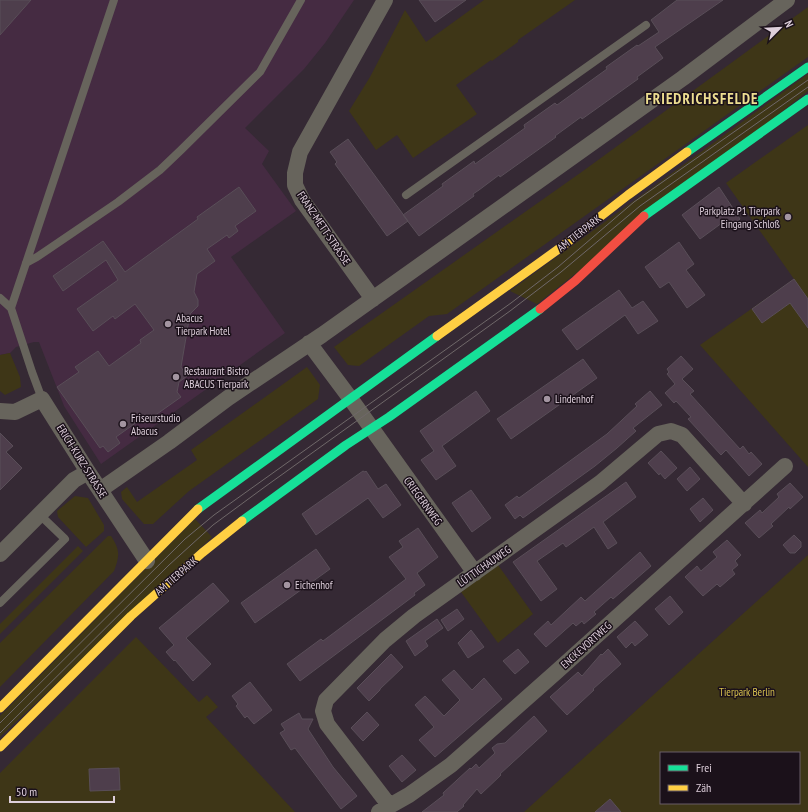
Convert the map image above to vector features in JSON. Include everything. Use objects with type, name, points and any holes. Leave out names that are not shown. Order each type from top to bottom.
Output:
[{"type":"main road","name":"AM TIERPARK","points":[[0,708],[201,506],[560,248],[653,176],[808,68]]},
{"type":"main road","name":"AM TIERPARK","points":[[0,747],[131,616],[202,553],[265,504],[346,445],[372,429],[552,300],[575,281],[645,215],[808,99]]},
{"type":"street","name":"FRANZ-METT-STRASSE","points":[[373,299],[302,200],[295,185],[295,173],[300,152],[385,0]]},
{"type":"street","points":[[100,490],[169,442],[228,398],[373,299],[684,78],[786,0]]},
{"type":"street","points":[[309,343],[372,429]]},
{"type":"street","points":[[0,411],[16,412],[42,399]]},
{"type":"street","name":"ERICH-KURZ-STRASSE","points":[[42,399],[147,561]]},
{"type":"street","name":"CRIEGERNWEG","points":[[372,429],[475,573]]},
{"type":"street","name":"LÜTTICHAUWEG","points":[[384,809],[327,724],[323,711],[326,700],[384,640],[414,616],[600,483],[658,434],[671,431],[682,435],[744,504]]},
{"type":"street","name":"ENCKEVORTWEG","points":[[384,809],[409,795],[451,765],[744,504],[784,466]]},
{"type":"street","points":[[0,554],[74,480],[88,472]]},
{"type":"lane","points":[[11,308],[114,0]]},
{"type":"lane","points":[[26,263],[118,202],[160,170],[176,155],[260,72],[301,0]]},
{"type":"lane","points":[[406,195],[646,25]]},
{"type":"lane","points":[[0,298],[11,308],[42,399]]},
{"type":"lane","points":[[0,603],[65,539],[40,515]]},
{"type":"shaded area","points":[[0,0],[354,0],[325,43],[304,69],[245,128],[269,151],[262,164],[296,211],[231,257],[285,333],[101,464],[64,406],[39,342],[16,347],[10,353],[0,355]]},
{"type":"green space","points":[[484,0],[575,0],[518,40],[518,42],[492,61],[491,60],[456,85],[477,114],[413,158],[397,135],[376,150],[349,111],[370,77],[405,10],[426,42]]},
{"type":"green space","points":[[808,7],[808,57],[447,314],[429,316],[359,366],[348,365],[334,347],[583,171]]},
{"type":"green space","points":[[808,74],[808,91],[537,304],[510,291]]},
{"type":"green space","points":[[808,125],[808,467],[700,345],[794,279],[726,183]]},
{"type":"green space","points":[[10,353],[20,377],[21,387],[5,395],[0,391],[0,355]]},
{"type":"green space","points":[[307,367],[320,385],[318,399],[189,491],[153,524],[144,524],[122,499],[121,492],[127,487],[137,502],[197,460],[191,450]]},
{"type":"green space","points":[[75,496],[88,498],[104,525],[104,531],[86,547],[58,517],[57,511]]},
{"type":"green space","points":[[195,519],[212,537],[0,737],[0,716]]},
{"type":"green space","points":[[108,536],[111,536],[118,553],[114,571],[0,687],[0,643]]},
{"type":"green space","points":[[78,546],[83,551],[0,634],[0,624]]},
{"type":"green space","name":"Tierpark Berlin","points":[[808,555],[808,812],[524,812]]},
{"type":"green space","points":[[498,565],[533,614],[498,643],[461,592]]},
{"type":"green space","points":[[136,637],[199,702],[207,695],[218,707],[206,717],[295,812],[0,812],[0,773]]},
{"type":"building","points":[[0,0],[31,0],[0,35]]},
{"type":"building","points":[[419,0],[466,0],[435,22]]},
{"type":"building","points":[[677,0],[723,0],[655,47],[663,58],[637,77],[638,79],[582,119],[581,117],[500,177],[499,175],[473,194],[474,196],[419,236],[403,215],[474,161],[475,164],[525,128],[524,125],[555,103],[557,105],[607,69],[606,67],[637,45],[638,46],[659,32],[651,20]]},
{"type":"building","points":[[348,139],[408,221],[387,236],[335,164],[337,162],[330,152]]},
{"type":"building","name":"Abacus Tierpark Hotel","points":[[239,187],[256,211],[235,226],[238,231],[229,238],[227,235],[207,249],[215,261],[197,274],[194,292],[198,300],[198,306],[190,314],[181,367],[187,376],[179,382],[177,392],[181,397],[147,421],[144,417],[116,437],[120,443],[108,452],[103,446],[100,448],[57,387],[79,372],[75,367],[98,351],[109,366],[141,343],[140,340],[154,330],[135,304],[115,319],[113,316],[93,331],[77,309],[118,280],[106,260],[63,291],[53,276],[103,241],[125,272]]},
{"type":"building","points":[[719,187],[740,219],[730,227],[726,220],[700,239],[682,215]]},
{"type":"building","points":[[679,242],[694,264],[686,270],[705,295],[687,308],[669,282],[660,288],[645,267]]},
{"type":"building","points":[[794,279],[808,299],[808,328],[790,303],[762,323],[752,309]]},
{"type":"building","points":[[619,290],[632,308],[643,301],[658,321],[638,334],[625,315],[577,350],[562,330]]},
{"type":"building","points":[[681,356],[693,369],[682,379],[694,391],[690,394],[740,449],[743,446],[749,454],[751,452],[762,464],[749,476],[726,450],[721,455],[688,419],[691,417],[676,401],[674,403],[665,393],[675,384],[667,374],[669,372],[667,369]]},
{"type":"building","name":"Lindenhof","points":[[583,359],[597,378],[511,439],[497,419]]},
{"type":"building","points":[[476,391],[490,411],[442,446],[456,466],[436,480],[421,460],[434,451],[420,431]]},
{"type":"building","points":[[650,391],[662,405],[633,428],[636,431],[595,466],[523,518],[520,515],[515,519],[505,505],[517,496],[519,498],[607,434],[637,406],[635,404]]},
{"type":"building","points":[[0,433],[13,446],[6,452],[22,468],[0,490]]},
{"type":"building","points":[[661,451],[677,468],[665,479],[648,463]]},
{"type":"building","points":[[690,467],[700,479],[687,491],[677,479]]},
{"type":"building","points":[[363,471],[366,471],[378,489],[386,484],[401,505],[383,518],[368,498],[316,535],[302,514]]},
{"type":"building","points":[[626,482],[636,497],[603,522],[617,543],[608,549],[594,527],[566,547],[563,543],[537,561],[557,589],[541,601],[513,562]]},
{"type":"building","points":[[790,483],[803,497],[790,509],[789,507],[771,524],[773,526],[759,538],[745,523],[760,510],[762,513],[779,497],[777,494]]},
{"type":"building","points":[[471,490],[491,518],[472,532],[452,503]]},
{"type":"building","points":[[703,498],[713,510],[700,522],[690,509]]},
{"type":"building","points":[[418,528],[438,557],[417,573],[425,585],[414,593],[415,595],[300,681],[287,664],[321,639],[323,641],[406,579],[389,557],[403,547],[399,541]]},
{"type":"building","points":[[794,535],[801,542],[801,547],[795,553],[790,553],[783,545]]},
{"type":"building","points":[[727,540],[741,555],[735,561],[738,565],[732,570],[735,574],[720,587],[717,584],[703,596],[685,577],[697,566],[701,571],[717,557],[713,552]]},
{"type":"building","name":"Eichenhof","points":[[316,549],[330,569],[255,623],[241,603]]},
{"type":"building","points":[[640,552],[651,566],[613,599],[611,597],[594,612],[596,614],[584,624],[582,621],[576,626],[573,623],[546,647],[534,634],[548,621],[551,625],[581,597],[585,601]]},
{"type":"building","points":[[213,583],[229,601],[186,638],[211,664],[193,681],[166,652],[174,645],[159,628]]},
{"type":"building","points":[[670,596],[683,612],[669,625],[655,609]]},
{"type":"building","points":[[457,609],[464,619],[448,631],[441,620]]},
{"type":"building","points":[[437,619],[443,628],[425,641],[428,646],[415,656],[406,641]]},
{"type":"building","points":[[635,621],[648,635],[635,646],[632,642],[626,648],[617,637]]},
{"type":"building","points":[[471,630],[484,647],[468,658],[458,643]]},
{"type":"building","points":[[518,649],[529,662],[515,674],[503,661]]},
{"type":"building","points":[[608,649],[621,664],[567,715],[550,697],[578,672],[582,676],[601,654],[602,655]]},
{"type":"building","points":[[391,654],[403,667],[369,701],[357,688]]},
{"type":"building","points":[[454,670],[472,690],[484,678],[502,699],[435,757],[419,740],[434,727],[415,705],[425,696],[444,716],[460,700],[442,680]]},
{"type":"building","points":[[250,682],[272,710],[254,724],[247,716],[245,718],[236,706],[238,704],[232,696]]},
{"type":"building","points":[[367,712],[379,725],[363,741],[351,728]]},
{"type":"building","points":[[299,713],[302,719],[313,719],[308,729],[333,767],[357,796],[341,809],[295,748],[291,750],[280,733],[285,730],[281,724]]},
{"type":"building","points":[[534,716],[547,731],[500,774],[501,775],[481,794],[477,789],[463,805],[464,806],[457,812],[422,812],[444,795],[443,793],[470,768],[471,769],[476,764],[479,768],[495,753],[492,748],[497,744],[505,743]]},
{"type":"building","points":[[402,755],[416,770],[402,782],[389,766]]},
{"type":"building","points":[[119,768],[120,790],[90,791],[89,769]]},
{"type":"building","points":[[610,799],[621,812],[595,812]]},
{"type":"tram line","points":[[0,723],[185,539],[214,515],[511,303],[558,267],[634,202],[808,80]]},
{"type":"tram line","points":[[0,733],[169,565],[213,525],[510,311],[561,272],[640,206],[808,87]]},
{"type":"traffic: fast","points":[[687,152],[808,67]]},
{"type":"traffic: fast","points":[[644,216],[808,99]]},
{"type":"traffic: fast","points":[[242,521],[346,445],[389,417],[540,309]]},
{"type":"traffic: fast","points":[[198,509],[437,336]]},
{"type":"traffic: slow","points":[[437,336],[560,248],[628,195],[687,152]]},
{"type":"traffic: slow","points":[[0,708],[198,509]]},
{"type":"traffic: slow","points":[[0,747],[131,616],[202,553],[242,521]]},
{"type":"traffic: jam","points":[[540,309],[575,281],[644,216]]},
{"type":"place","name":"Parkplatz P1 Tierpark Eingang Schloß","points":[[788,217]]},
{"type":"place","name":"Abacus Tierpark Hotel","points":[[168,324]]},
{"type":"place","name":"Restaurant Bistro ABACUS Tierpark","points":[[176,377]]},
{"type":"place","name":"Lindenhof","points":[[547,399]]},
{"type":"place","name":"Friseurstudio Abacus","points":[[123,424]]},
{"type":"place","name":"Eichenhof","points":[[287,585]]},
{"type":"district","name":"FRIEDRICHSFELDE","points":[[702,99]]}]
